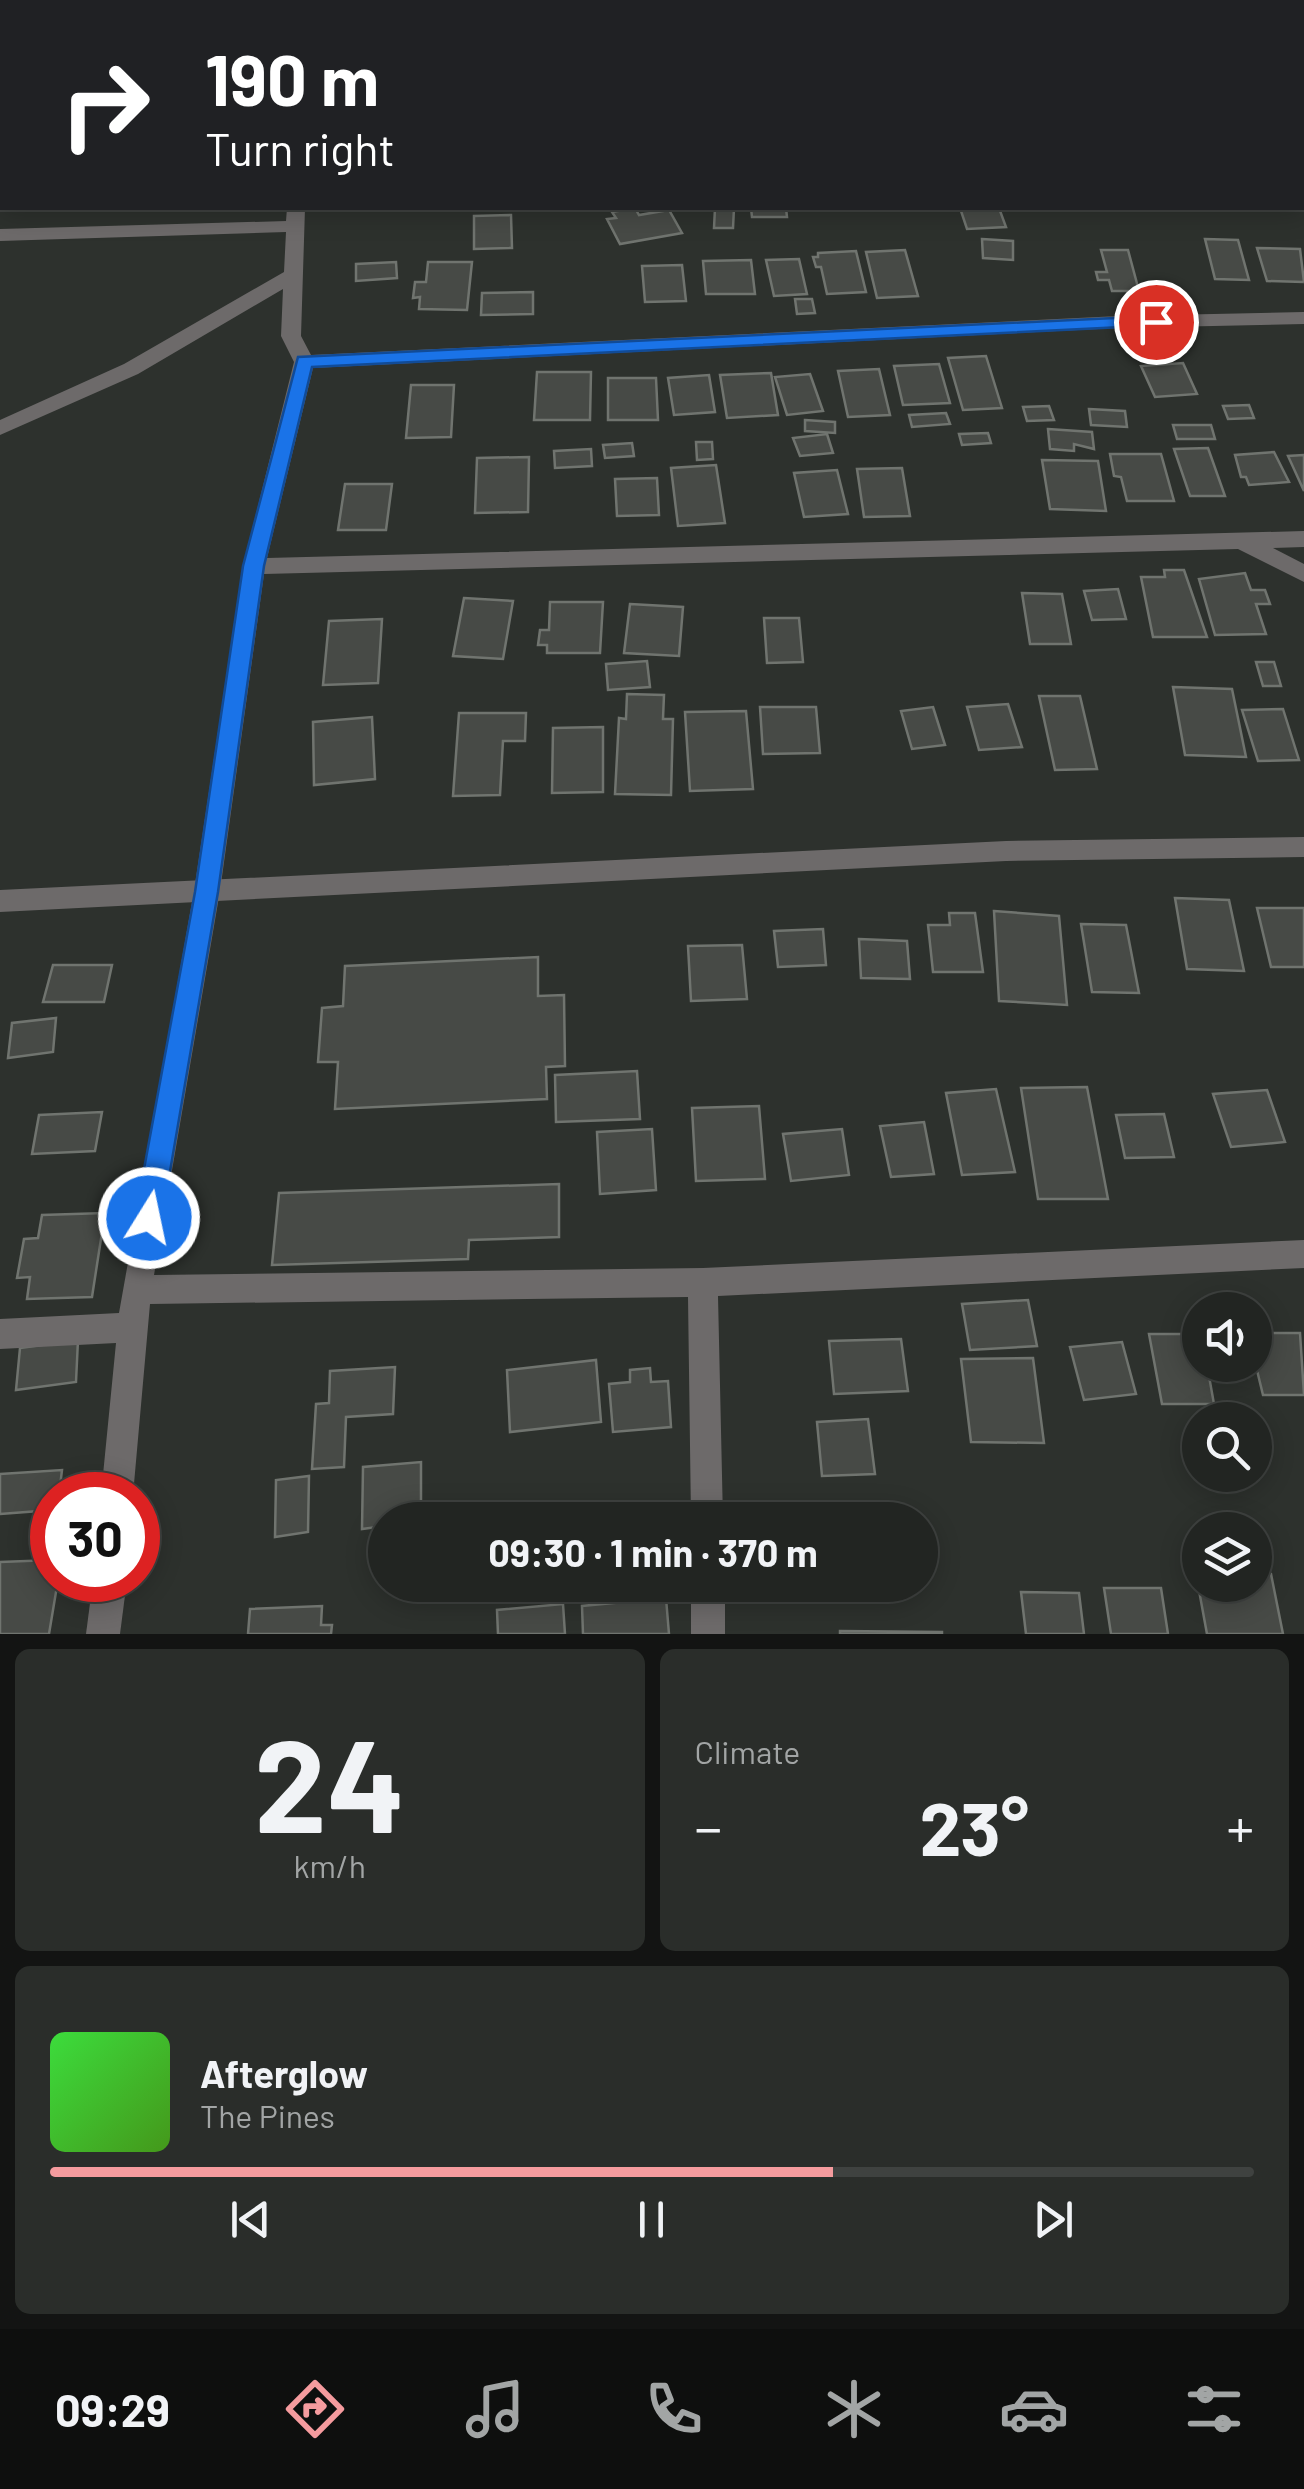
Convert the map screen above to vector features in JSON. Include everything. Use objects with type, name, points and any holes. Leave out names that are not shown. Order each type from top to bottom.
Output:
[{"type":"street","points":[[0,235],[295,217],[291,336],[304,362],[254,566],[207,892],[130,1327],[119,1472]]},
{"type":"street","points":[[0,428],[131,369],[291,276]]},
{"type":"street","points":[[304,362],[1119,322],[1304,318]]},
{"type":"street","points":[[254,566],[727,557],[1304,539]]},
{"type":"street","points":[[1241,540],[1304,574]]},
{"type":"street","points":[[0,902],[1006,851],[1304,847]]},
{"type":"street","points":[[136,1290],[703,1282],[1304,1254]]},
{"type":"street","points":[[703,1282],[706,1502]]},
{"type":"street","points":[[0,1334],[130,1327]]},
{"type":"street","points":[[103,1634],[107,1602]]},
{"type":"street","points":[[708,1602],[708,1634]]},
{"type":"building","points":[[636,210],[639,215],[669,210],[682,233],[620,244],[607,219],[616,218],[612,212]]},
{"type":"building","points":[[715,210],[734,210],[733,228],[714,228]]},
{"type":"building","points":[[751,210],[786,210],[787,217],[752,217]]},
{"type":"building","points":[[961,210],[1000,210],[1006,227],[967,229]]},
{"type":"building","points":[[511,215],[512,248],[474,249],[474,216]]},
{"type":"building","points":[[982,239],[1013,241],[1013,260],[983,258]]},
{"type":"building","points":[[1205,239],[1238,240],[1249,280],[1215,279]]},
{"type":"building","points":[[1257,248],[1300,249],[1304,282],[1267,281]]},
{"type":"building","points":[[905,250],[918,296],[877,298],[866,252]]},
{"type":"building","points":[[1101,250],[1128,250],[1139,291],[1112,291],[1109,280],[1098,280],[1096,272],[1107,272]]},
{"type":"building","points":[[856,251],[866,292],[827,294],[821,267],[816,267],[813,257],[818,257],[818,253]]},
{"type":"building","points":[[799,259],[807,294],[774,296],[766,260]]},
{"type":"building","points":[[751,260],[755,294],[706,294],[703,261]]},
{"type":"building","points":[[396,262],[397,278],[356,281],[356,264]]},
{"type":"building","points":[[428,262],[472,262],[467,310],[419,309],[420,297],[413,298],[415,282],[426,282]]},
{"type":"building","points":[[682,265],[686,301],[645,302],[642,266]]},
{"type":"building","points":[[533,292],[533,314],[481,315],[482,293]]},
{"type":"building","points":[[795,299],[812,299],[815,313],[797,314]]},
{"type":"building","points":[[986,356],[1002,408],[963,410],[948,358]]},
{"type":"building","points":[[1183,363],[1197,394],[1155,397],[1141,366]]},
{"type":"building","points":[[939,364],[950,403],[903,405],[894,366]]},
{"type":"building","points":[[879,369],[890,415],[848,417],[838,371]]},
{"type":"building","points":[[537,372],[591,372],[590,420],[534,420]]},
{"type":"building","points":[[771,373],[778,415],[727,418],[720,375]]},
{"type":"building","points":[[810,374],[823,411],[787,415],[775,377]]},
{"type":"building","points":[[709,375],[715,412],[674,415],[668,378]]},
{"type":"building","points":[[608,378],[656,378],[658,420],[608,420]]},
{"type":"building","points":[[411,385],[454,385],[451,437],[406,438]]},
{"type":"building","points":[[1249,405],[1254,418],[1228,419],[1223,406]]},
{"type":"building","points":[[1049,406],[1054,420],[1027,421],[1023,407]]},
{"type":"building","points":[[1089,409],[1125,411],[1127,427],[1091,425]]},
{"type":"building","points":[[946,413],[950,424],[912,427],[909,415]]},
{"type":"building","points":[[805,420],[835,422],[835,433],[805,431]]},
{"type":"building","points":[[1173,425],[1211,425],[1215,439],[1177,439]]},
{"type":"building","points":[[1048,429],[1092,432],[1094,449],[1074,444],[1074,451],[1050,449]]},
{"type":"building","points":[[988,433],[991,443],[962,445],[959,434]]},
{"type":"building","points":[[827,434],[833,453],[800,456],[793,438]]},
{"type":"building","points":[[696,442],[712,442],[713,459],[697,460]]},
{"type":"building","points":[[632,443],[634,456],[605,458],[603,445]]},
{"type":"building","points":[[1208,448],[1225,496],[1190,496],[1174,449]]},
{"type":"building","points":[[591,449],[592,466],[555,468],[554,451]]},
{"type":"building","points":[[1274,452],[1289,482],[1249,485],[1246,477],[1241,477],[1235,455]]},
{"type":"building","points":[[1110,454],[1161,454],[1174,501],[1127,501],[1121,477],[1114,476]]},
{"type":"building","points":[[1304,455],[1304,491],[1288,456]]},
{"type":"building","points":[[529,457],[528,512],[475,513],[477,458]]},
{"type":"building","points":[[1042,460],[1098,461],[1106,511],[1050,509]]},
{"type":"building","points":[[716,465],[725,523],[678,526],[671,468]]},
{"type":"building","points":[[902,468],[910,516],[864,517],[857,469]]},
{"type":"building","points":[[837,470],[848,514],[804,517],[794,473]]},
{"type":"building","points":[[657,478],[659,515],[617,516],[615,479]]},
{"type":"building","points":[[345,484],[392,484],[386,530],[338,530]]},
{"type":"building","points":[[1164,570],[1184,570],[1207,637],[1153,637],[1141,577],[1165,577]]},
{"type":"building","points":[[1245,573],[1251,590],[1265,590],[1270,604],[1256,604],[1266,634],[1215,635],[1199,579]]},
{"type":"building","points":[[1118,589],[1126,619],[1092,620],[1084,591]]},
{"type":"building","points":[[1022,593],[1062,594],[1071,644],[1030,644]]},
{"type":"building","points":[[464,598],[513,601],[503,659],[453,656]]},
{"type":"building","points":[[550,602],[603,602],[600,653],[547,653],[547,645],[538,645],[540,630],[549,630]]},
{"type":"building","points":[[630,604],[683,607],[679,656],[624,653]]},
{"type":"building","points":[[764,618],[799,618],[803,662],[767,663]]},
{"type":"building","points":[[382,619],[378,683],[323,685],[329,621]]},
{"type":"building","points":[[647,661],[650,687],[608,690],[606,664]]},
{"type":"building","points":[[1256,662],[1274,662],[1281,686],[1263,686]]},
{"type":"building","points":[[1173,687],[1232,689],[1246,757],[1185,755]]},
{"type":"building","points":[[627,694],[664,695],[663,719],[673,719],[671,795],[615,794],[619,718],[626,719]]},
{"type":"building","points":[[1039,696],[1080,696],[1097,769],[1055,770]]},
{"type":"building","points":[[1008,704],[1022,747],[979,750],[967,707]]},
{"type":"building","points":[[760,707],[816,707],[820,753],[763,754]]},
{"type":"building","points":[[933,707],[945,745],[912,749],[901,711]]},
{"type":"building","points":[[1283,709],[1299,760],[1258,761],[1242,710]]},
{"type":"building","points":[[746,711],[753,789],[690,791],[685,712]]},
{"type":"building","points":[[459,713],[526,713],[525,741],[503,741],[500,795],[453,796]]},
{"type":"building","points":[[372,717],[375,779],[314,785],[313,722]]},
{"type":"building","points":[[603,727],[603,792],[552,793],[553,728]]},
{"type":"building","points":[[1175,898],[1229,900],[1244,971],[1187,969]]},
{"type":"building","points":[[1257,908],[1304,908],[1304,967],[1271,967]]},
{"type":"building","points":[[994,911],[1059,916],[1067,1005],[999,1001]]},
{"type":"building","points":[[949,913],[975,913],[983,972],[933,972],[928,925],[950,925]]},
{"type":"building","points":[[1081,924],[1126,925],[1139,993],[1092,992]]},
{"type":"building","points":[[823,929],[826,965],[778,967],[774,931]]},
{"type":"building","points":[[859,939],[907,941],[910,979],[861,978]]},
{"type":"building","points":[[742,945],[747,999],[691,1001],[688,946]]},
{"type":"building","points":[[538,957],[538,996],[564,995],[565,1066],[546,1067],[547,1099],[335,1109],[338,1062],[318,1062],[322,1008],[343,1006],[345,966]]},
{"type":"building","points":[[53,965],[112,965],[104,1002],[43,1002]]},
{"type":"building","points":[[56,1018],[53,1052],[8,1058],[12,1023]]},
{"type":"building","points":[[637,1071],[640,1119],[556,1122],[555,1075]]},
{"type":"building","points":[[1087,1087],[1108,1199],[1038,1199],[1021,1088]]},
{"type":"building","points":[[996,1089],[1015,1172],[962,1175],[946,1093]]},
{"type":"building","points":[[1267,1090],[1285,1142],[1231,1147],[1213,1094]]},
{"type":"building","points":[[759,1106],[765,1179],[696,1181],[692,1108]]},
{"type":"building","points":[[102,1112],[95,1151],[32,1154],[39,1115]]},
{"type":"building","points":[[1164,1114],[1174,1157],[1125,1158],[1116,1115]]},
{"type":"building","points":[[924,1122],[934,1174],[891,1177],[880,1126]]},
{"type":"building","points":[[652,1129],[656,1190],[600,1194],[597,1132]]},
{"type":"building","points":[[842,1129],[849,1175],[791,1181],[783,1134]]},
{"type":"building","points":[[559,1184],[559,1237],[469,1240],[468,1259],[272,1265],[279,1193]]},
{"type":"building","points":[[124,1187],[167,1188],[162,1213],[117,1213]]},
{"type":"building","points":[[105,1213],[92,1297],[27,1299],[30,1277],[17,1278],[24,1239],[38,1238],[42,1215]]},
{"type":"building","points":[[1028,1300],[1037,1346],[970,1350],[962,1304]]},
{"type":"building","points":[[1272,1333],[1300,1333],[1304,1395],[1263,1395],[1260,1382],[1272,1382]]},
{"type":"building","points":[[1149,1334],[1182,1334],[1182,1382],[1210,1382],[1214,1402],[1162,1404]]},
{"type":"building","points":[[901,1339],[908,1391],[834,1394],[829,1341]]},
{"type":"building","points":[[78,1340],[76,1382],[16,1390],[20,1348]]},
{"type":"building","points":[[1122,1342],[1136,1394],[1084,1400],[1070,1347]]},
{"type":"building","points":[[1033,1358],[1044,1443],[971,1442],[961,1359]]},
{"type":"building","points":[[596,1360],[601,1422],[510,1432],[507,1370]]},
{"type":"building","points":[[395,1367],[393,1414],[346,1417],[344,1467],[312,1469],[316,1404],[329,1403],[330,1371]]},
{"type":"building","points":[[650,1368],[651,1382],[668,1381],[671,1427],[613,1432],[609,1384],[630,1382],[630,1370]]},
{"type":"building","points":[[868,1419],[875,1474],[822,1476],[817,1422]]},
{"type":"building","points":[[421,1462],[421,1502],[368,1502],[368,1528],[362,1529],[363,1467]]},
{"type":"building","points":[[30,1472],[30,1512],[0,1514],[0,1474]]},
{"type":"building","points":[[309,1476],[308,1532],[275,1537],[276,1480]]},
{"type":"building","points":[[30,1561],[30,1602],[54,1602],[49,1634],[0,1634],[0,1562]]},
{"type":"building","points":[[1272,1579],[1283,1634],[1207,1634],[1201,1602],[1272,1602]]},
{"type":"building","points":[[1104,1588],[1161,1588],[1168,1634],[1111,1634]]},
{"type":"building","points":[[1021,1592],[1079,1593],[1084,1634],[1026,1634]]},
{"type":"building","points":[[666,1602],[669,1634],[583,1634],[582,1606]]},
{"type":"building","points":[[563,1604],[565,1634],[498,1634],[497,1610]]},
{"type":"building","points":[[322,1606],[321,1625],[332,1625],[331,1634],[248,1634],[250,1609]]},
{"type":"building","points":[[942,1632],[942,1634],[840,1634]]},
{"type":"route","points":[[149,1218],[207,892],[254,566],[304,362],[1156,322]]}]
